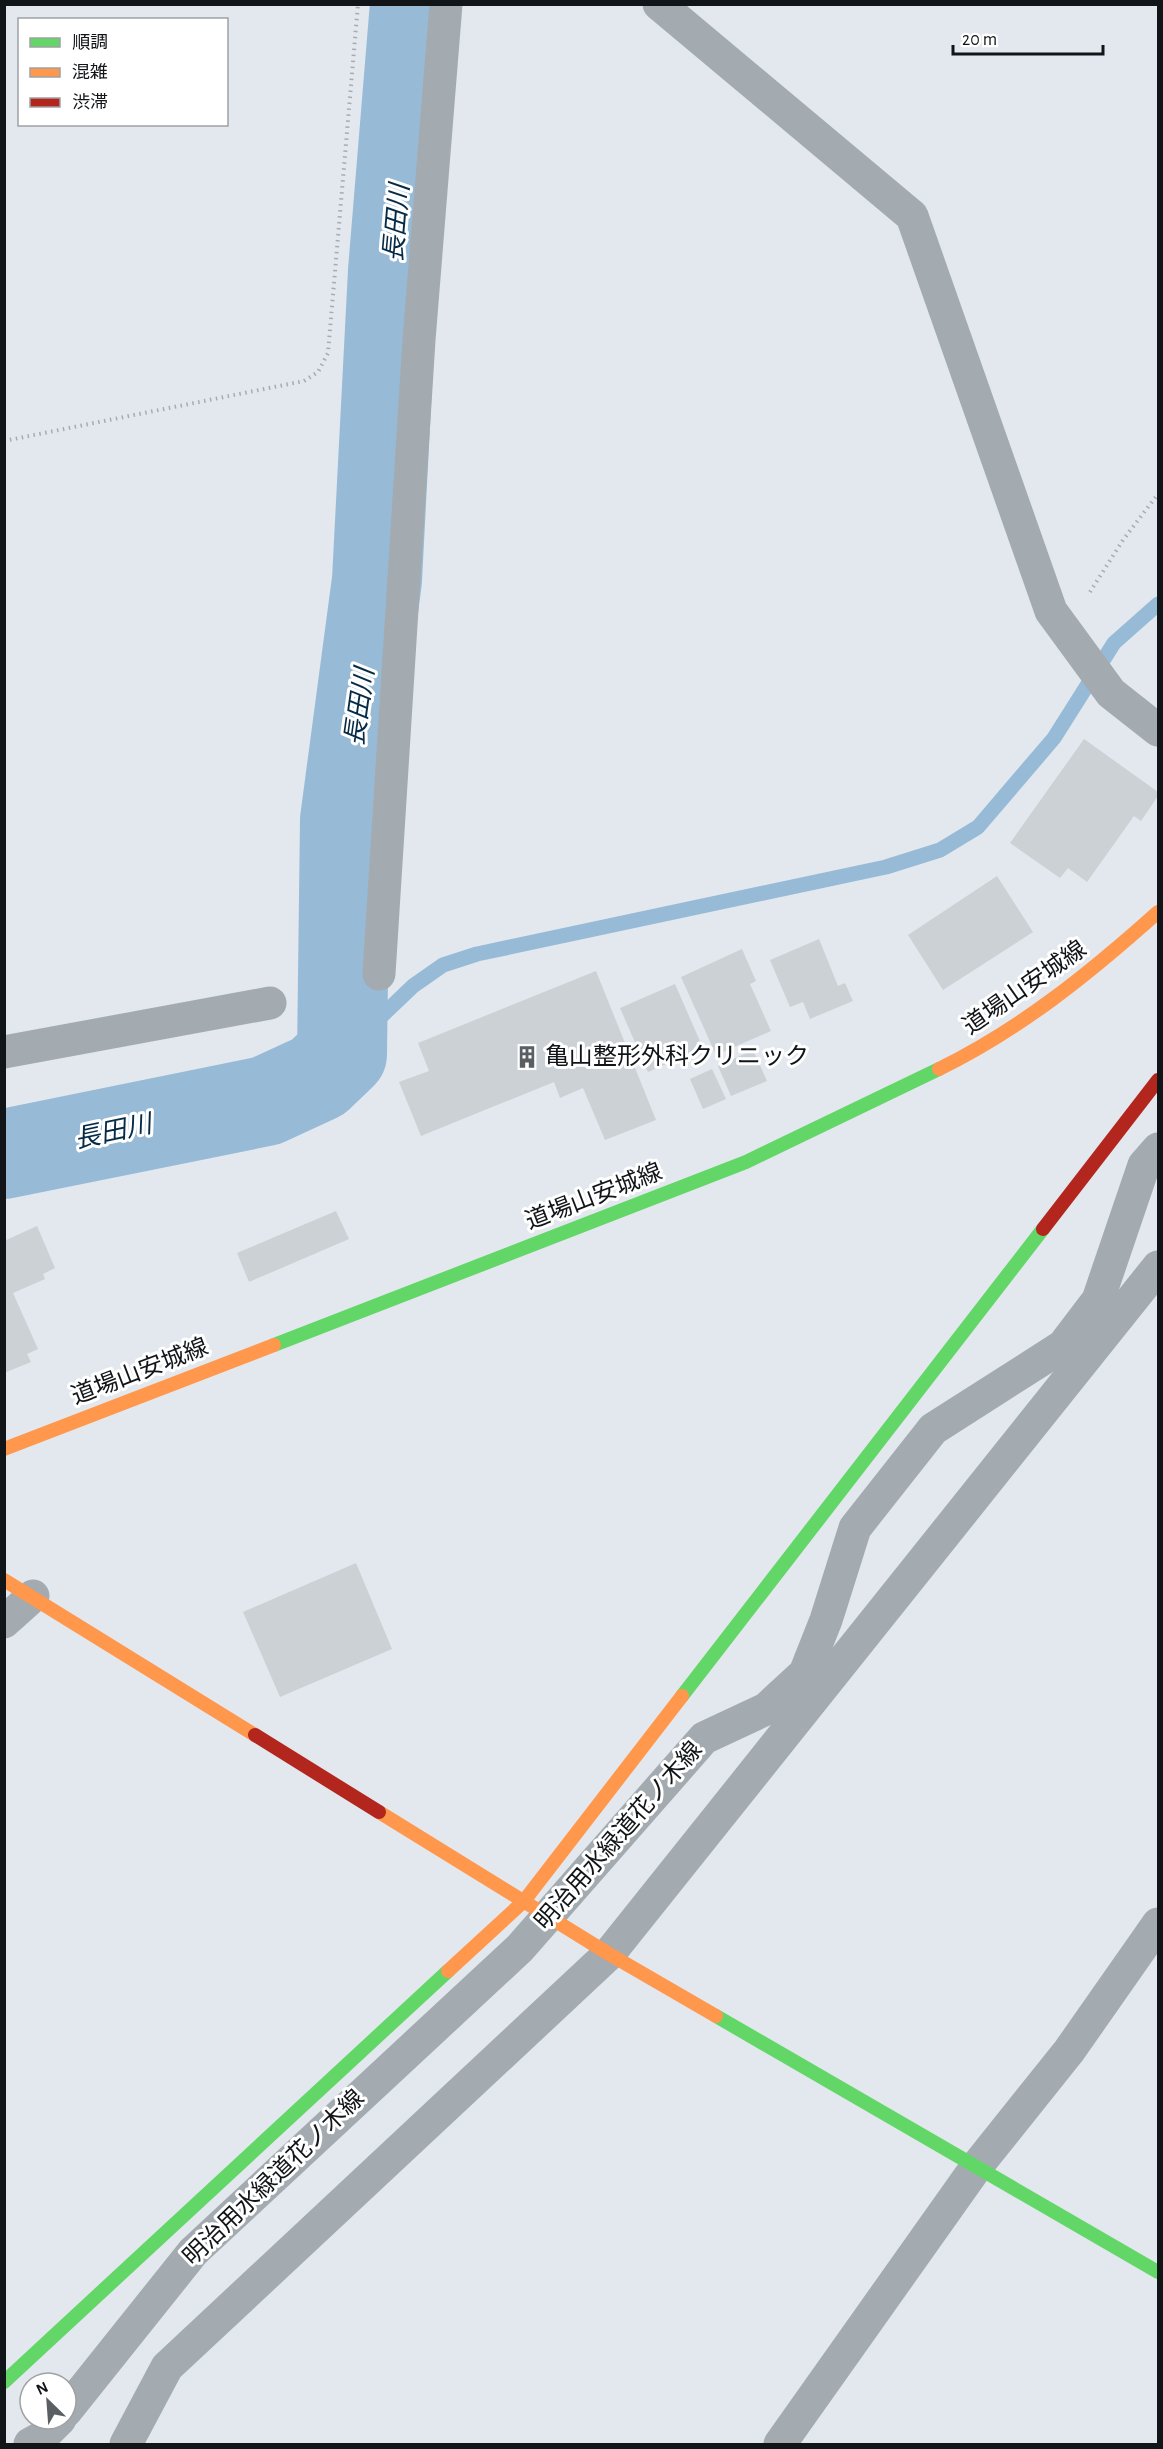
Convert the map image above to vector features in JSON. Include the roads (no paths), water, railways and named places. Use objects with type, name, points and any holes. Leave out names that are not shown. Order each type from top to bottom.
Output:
[{"type":"street","points":[[379,974],[419,340],[446,4]]},
{"type":"street","points":[[659,4],[912,216],[1051,611],[1111,693],[1158,730]]},
{"type":"street","name":"道場山安城線","points":[[4,1449],[746,1162],[982,1048],[1090,973],[1158,912]]},
{"type":"street","points":[[4,1052],[270,1003]]},
{"type":"street","points":[[4,2382],[536,1908],[1158,1080]]},
{"type":"street","name":"明治用水緑道花ノ木線","points":[[78,2396],[193,2252],[520,1948],[536,1908],[704,1738],[766,1709],[805,1673],[826,1620],[855,1528],[933,1429],[1063,1346],[1098,1300],[1144,1165],[1158,1149]]},
{"type":"street","points":[[126,2445],[167,2367],[609,1954],[1158,1266]]},
{"type":"street","points":[[4,1580],[609,1954],[1158,2272]]},
{"type":"street","points":[[4,1622],[33,1596]]},
{"type":"street","points":[[780,2445],[977,2166],[1069,2051],[1158,1924]]},
{"type":"street","points":[[30,2445],[41,2439],[49,2431]]},
{"type":"waterway","name":"長田川","points":[[4,1154],[266,1101],[318,1077],[342,1054],[345,820],[377,580],[393,271],[415,4]]},
{"type":"waterway","points":[[342,1054],[413,986],[443,965],[477,954],[886,867],[940,850],[978,827],[1054,738],[1114,643],[1158,604]]},
{"type":"place","name":"亀山整形外科クリニック","points":[[527,1057]]}]
